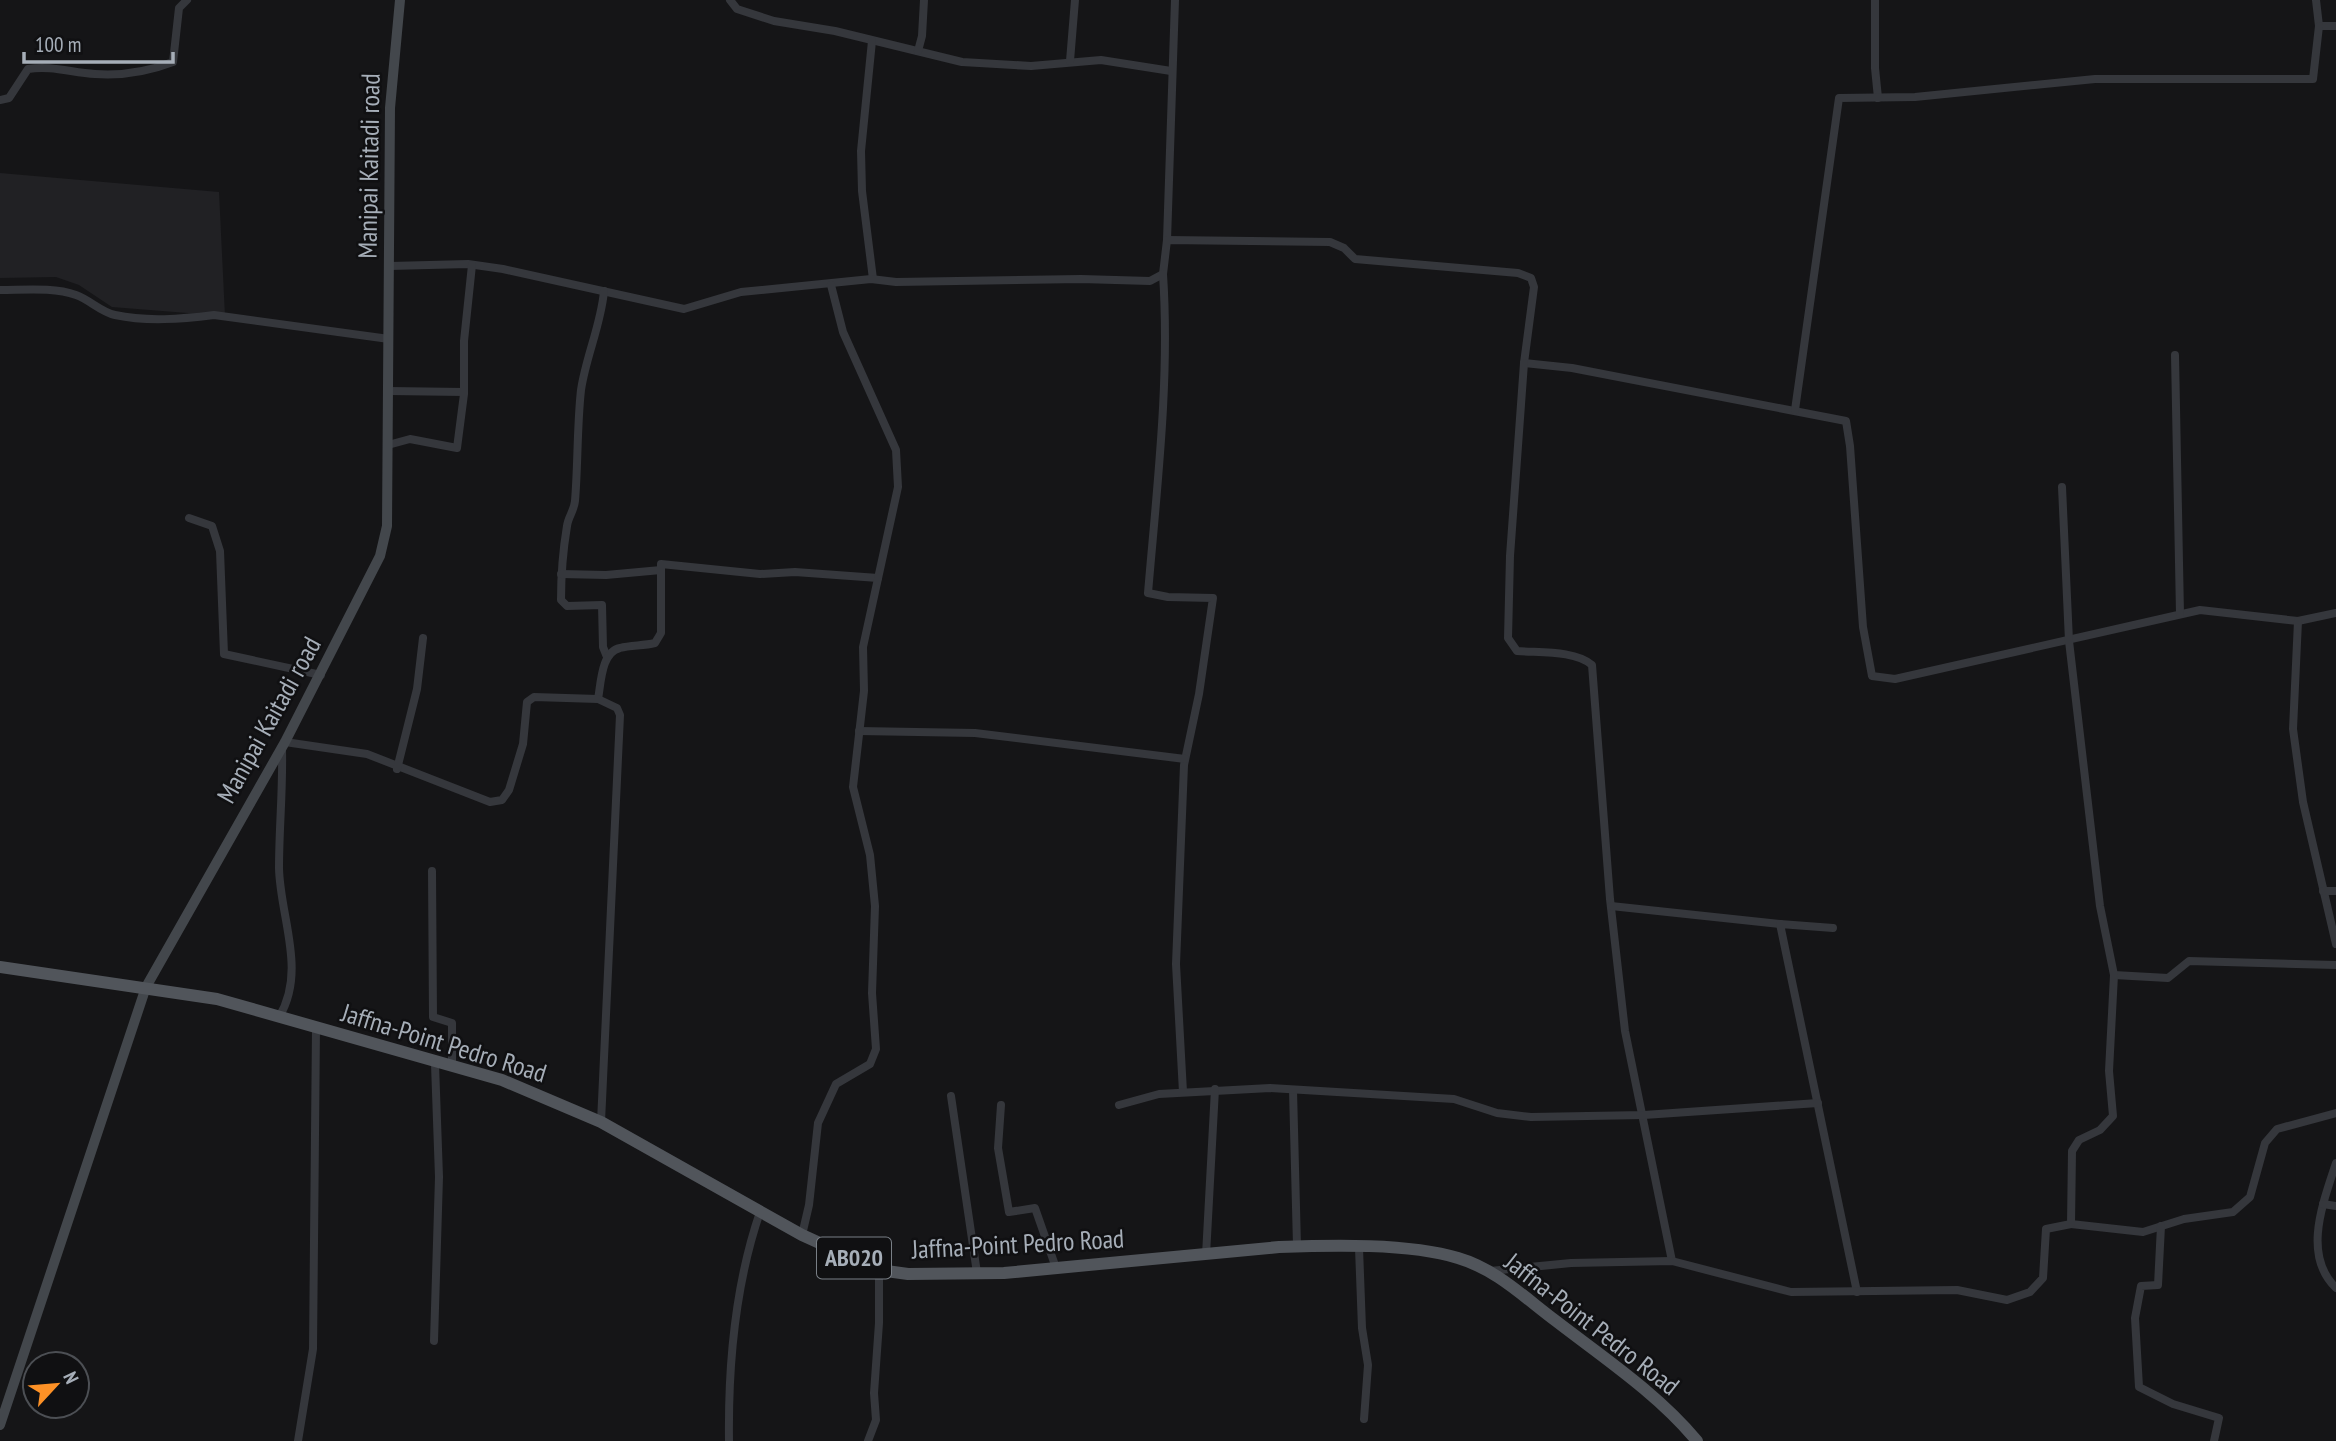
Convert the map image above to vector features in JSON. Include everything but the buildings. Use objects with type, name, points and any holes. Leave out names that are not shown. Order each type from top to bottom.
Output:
[{"type":"main road","name":"Manipai Kaitadi road","points":[[0,1425],[146,987],[284,745],[380,556],[387,526],[390,108],[400,0]]},
{"type":"main road","name":"Jaffna-Point Pedro Road","points":[[0,967],[217,999],[435,1064],[502,1080],[601,1122],[802,1235],[879,1270],[908,1274],[977,1273],[1297,1247],[1436,1253],[1458,1258],[1490,1271],[1618,1368],[1697,1441]]},
{"type":"street","points":[[0,100],[9,98],[28,69],[41,66],[96,74],[144,73],[173,62],[179,8],[187,0]]},
{"type":"street","points":[[730,0],[737,9],[774,21],[962,62],[1031,66],[1101,60],[1171,71]]},
{"type":"street","points":[[918,51],[922,36],[924,0]]},
{"type":"street","points":[[1070,61],[1075,0]]},
{"type":"street","points":[[1175,0],[1167,240],[1163,274],[1166,331],[1164,397],[1148,593],[1168,597],[1213,598],[1199,694],[1185,759],[1176,964],[1183,1092]]},
{"type":"street","points":[[1875,0],[1878,98]]},
{"type":"street","points":[[1795,410],[1839,98],[1915,97],[2095,79],[2313,79],[2319,26],[2316,0]]},
{"type":"street","points":[[2319,26],[2336,26]]},
{"type":"street","points":[[872,41],[861,151],[862,191],[873,279]]},
{"type":"street","points":[[1167,240],[1330,242],[1344,248],[1355,259],[1518,273],[1531,278],[1534,287],[1524,363],[1510,556],[1508,638],[1517,651],[1560,654],[1586,660],[1592,665],[1611,906],[1625,1031],[1672,1261]]},
{"type":"street","points":[[388,445],[410,439],[457,448],[464,392],[464,341],[472,264]]},
{"type":"street","points":[[390,266],[472,264],[684,309],[741,292],[873,279],[896,282],[1081,279],[1150,281],[1163,274]]},
{"type":"street","points":[[802,1235],[809,1205],[818,1122],[836,1084],[870,1064],[876,1049],[872,993],[875,906],[870,855],[853,787],[863,647],[898,487],[896,450],[843,332],[831,285]]},
{"type":"street","points":[[0,290],[39,290],[75,295],[112,315],[134,318],[186,319],[214,315],[390,339]]},
{"type":"street","points":[[598,699],[607,657],[603,647],[601,606],[567,606],[561,600],[561,574],[567,522],[575,499],[581,391],[601,320],[604,291]]},
{"type":"street","points":[[2175,355],[2180,614]]},
{"type":"street","points":[[1524,363],[1572,368],[1732,402],[1795,410],[1846,421],[1863,627],[1872,677],[1895,679],[2200,610],[2298,621],[2336,613]]},
{"type":"street","points":[[389,391],[464,392]]},
{"type":"street","points":[[2062,487],[2069,641],[2100,905],[2114,975],[2109,1071],[2113,1116],[2100,1130],[2078,1140],[2072,1151],[2071,1224]]},
{"type":"street","points":[[189,518],[212,526],[220,551],[223,654],[321,675]]},
{"type":"street","points":[[607,657],[617,648],[654,643],[661,633],[661,564],[760,574],[795,572],[878,578]]},
{"type":"street","points":[[561,574],[606,575],[661,570]]},
{"type":"street","points":[[2298,621],[2292,729],[2303,802],[2336,944]]},
{"type":"street","points":[[397,769],[417,689],[424,638]]},
{"type":"street","points":[[279,1017],[287,998],[292,956],[279,871],[284,745],[367,754],[397,769],[490,802],[502,800],[509,790],[523,744],[527,702],[534,697],[598,699],[617,708],[620,715],[601,1122]]},
{"type":"street","points":[[859,730],[975,733],[1185,759]]},
{"type":"street","points":[[432,871],[433,1017],[452,1023],[452,1068]]},
{"type":"street","points":[[2323,891],[2336,891]]},
{"type":"street","points":[[1611,906],[1833,928]]},
{"type":"street","points":[[1780,924],[1857,1292]]},
{"type":"street","points":[[2114,975],[2168,978],[2189,961],[2336,965]]},
{"type":"street","points":[[298,1441],[313,1349],[316,1027]]},
{"type":"street","points":[[434,1341],[439,1177],[435,1064]]},
{"type":"street","points":[[1206,1255],[1215,1089]]},
{"type":"street","points":[[1119,1105],[1159,1094],[1215,1089],[1293,1090],[1454,1099],[1497,1113],[1531,1117],[1644,1115],[1818,1103]]},
{"type":"street","points":[[1293,1090],[1297,1247]]},
{"type":"street","points":[[951,1096],[977,1273]]},
{"type":"street","points":[[1001,1105],[998,1148],[1009,1212],[1035,1208],[1056,1268]]},
{"type":"street","points":[[1490,1271],[1571,1263],[1672,1261],[1791,1292],[1957,1290],[2007,1300],[2030,1292],[2043,1278],[2046,1229],[2071,1224],[2143,1232],[2233,1212],[2250,1197],[2265,1143],[2277,1129],[2336,1113]]},
{"type":"street","points":[[2336,1163],[2316,1235],[2324,1276],[2336,1288]]},
{"type":"street","points":[[2323,1204],[2336,1206]]},
{"type":"street","points":[[729,1441],[732,1342],[747,1249],[760,1212]]},
{"type":"street","points":[[2161,1226],[2158,1285],[2141,1286],[2135,1318],[2139,1387],[2173,1404],[2219,1418],[2214,1441]]},
{"type":"street","points":[[1359,1248],[1362,1328],[1368,1365],[1364,1419]]},
{"type":"street","points":[[868,1441],[865,1441],[876,1420],[874,1393],[879,1323],[879,1270]]},
{"type":"shaded area","points":[[0,173],[219,192],[225,316],[112,307],[79,285],[56,277],[0,278]]}]
